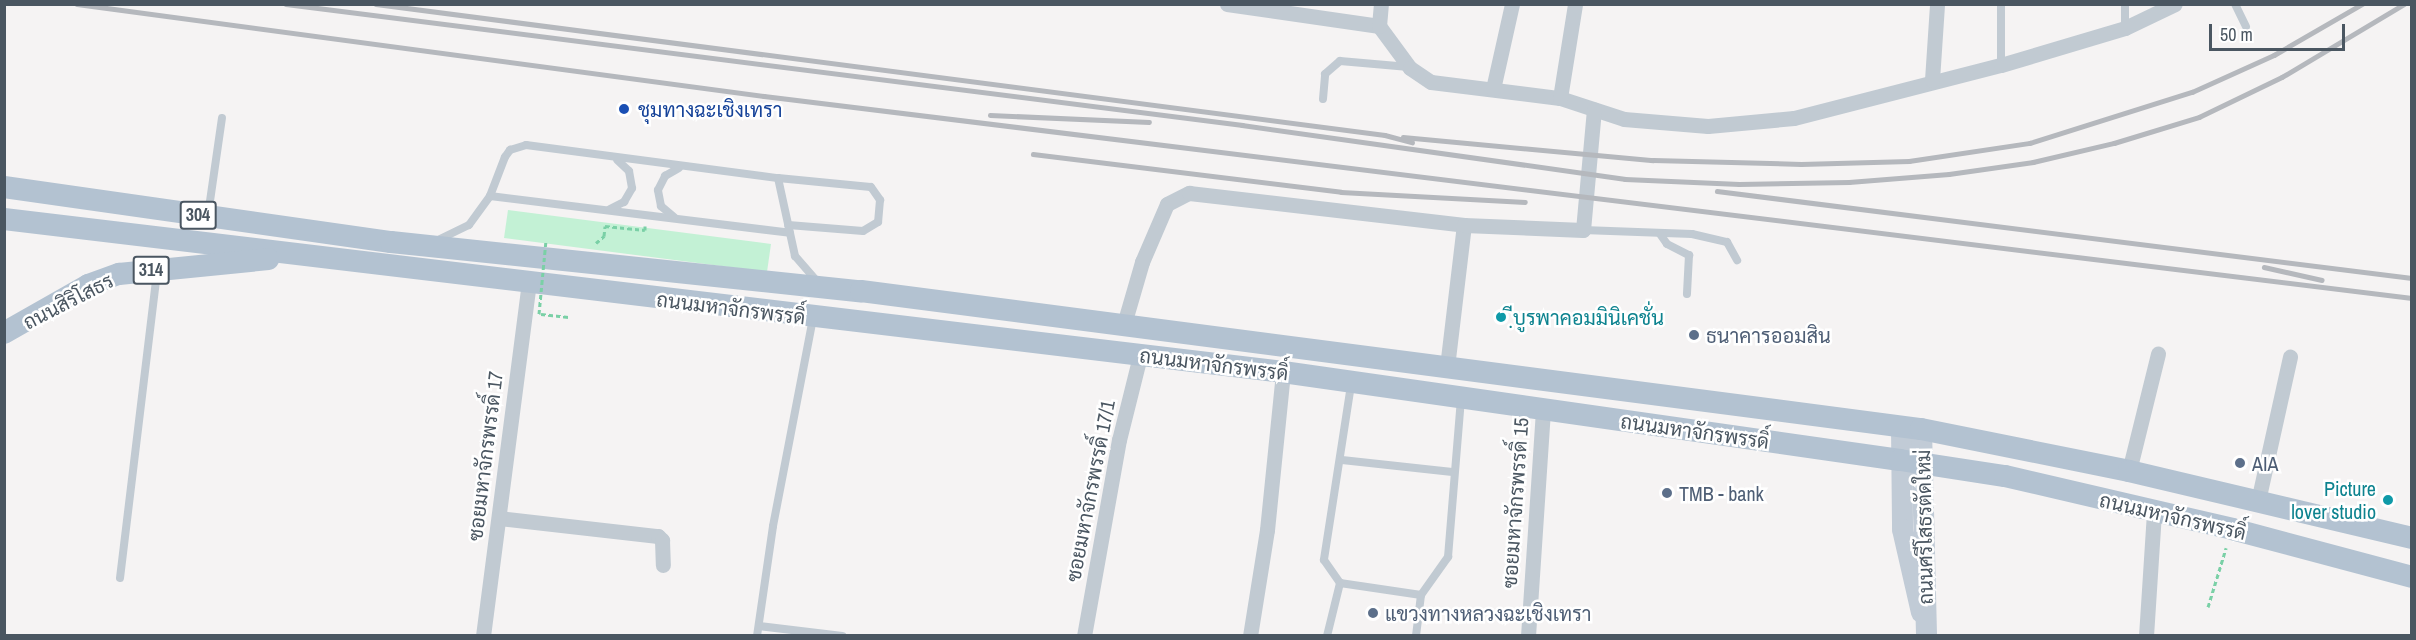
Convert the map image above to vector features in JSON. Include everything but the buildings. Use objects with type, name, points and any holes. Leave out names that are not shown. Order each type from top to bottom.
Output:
[{"type":"main road","name":"ถนนมหาจักรพรรดิ์","points":[[4,187],[391,242],[861,291],[1911,428],[2129,471],[2412,538]]},
{"type":"main road","name":"ถนนมหาจักรพรรดิ์","points":[[4,219],[813,318],[1283,372],[1900,460],[2005,476],[2232,529],[2412,577]]},
{"type":"main road","name":"ถนนสิริโสธร","points":[[4,333],[88,285],[119,274],[311,256]]},
{"type":"street","points":[[1227,4],[1379,26]]},
{"type":"street","points":[[1381,4],[1379,26],[1410,68],[1431,82],[1560,98],[1624,119],[1718,125],[1794,118],[1932,80],[2001,65],[2126,28],[2175,4]]},
{"type":"street","points":[[1493,89],[1512,4]]},
{"type":"street","points":[[1560,98],[1575,4]]},
{"type":"street","points":[[1932,80],[1937,4]]},
{"type":"street","points":[[1124,324],[1142,262],[1167,204],[1189,193],[1464,225],[1583,230],[1594,109]]},
{"type":"street","points":[[1447,367],[1464,225]]},
{"type":"street","name":"ซอยมหาจักรพรรดิ์ 17","points":[[483,636],[529,283]]},
{"type":"street","points":[[2129,471],[2158,354]]},
{"type":"street","name":"ซอยมหาจักรพรรดิ์ 17/1","points":[[1084,636],[1119,440],[1140,356]]},
{"type":"street","points":[[2258,501],[2290,357]]},
{"type":"street","points":[[1250,636],[1267,530],[1283,372]]},
{"type":"street","name":"ซอยมหาจักรพรรดิ์ 15","points":[[1528,636],[1543,409]]},
{"type":"street","name":"ถนนศรีโสธรตัดใหม่","points":[[1911,428],[1900,460],[1902,529],[1913,588],[1925,630]]},
{"type":"street","name":"ถนนศรีโสธรตัดใหม่","points":[[1911,428],[1923,464],[1928,584],[1925,630]]},
{"type":"street","points":[[2146,636],[2154,512]]},
{"type":"street","points":[[499,518],[658,536],[662,540],[663,565]]},
{"type":"lane","points":[[2001,4],[2001,65]]},
{"type":"lane","points":[[2125,4],[2126,28]]},
{"type":"lane","points":[[2235,4],[2246,27]]},
{"type":"lane","points":[[1323,99],[1325,74],[1340,61],[1410,68]]},
{"type":"lane","points":[[207,216],[222,118]]},
{"type":"lane","points":[[391,242],[426,242],[452,236],[469,225],[490,196],[505,157],[518,147],[871,187],[880,200],[878,222],[863,231],[789,229],[679,219],[490,196]]},
{"type":"lane","points":[[603,209],[624,202],[632,188],[629,171],[609,157]]},
{"type":"lane","points":[[679,219],[661,206],[658,190],[664,176],[683,167]]},
{"type":"lane","points":[[778,178],[795,256],[817,281],[861,291]]},
{"type":"lane","points":[[1583,230],[1692,234],[1727,242],[1737,260]]},
{"type":"lane","points":[[1660,234],[1667,244],[1689,255],[1687,294]]},
{"type":"lane","points":[[120,578],[158,269]]},
{"type":"lane","points":[[758,636],[773,526],[813,318]]},
{"type":"lane","points":[[1352,381],[1342,460],[1324,560],[1340,583],[1421,595]]},
{"type":"lane","points":[[1416,636],[1421,595],[1448,557],[1452,472],[1461,397]]},
{"type":"lane","points":[[1342,460],[1452,472]]},
{"type":"lane","points":[[1327,636],[1340,583]]},
{"type":"lane","points":[[759,626],[842,636]]},
{"type":"path","points":[[589,244],[604,236],[605,226],[645,230]]},
{"type":"path","points":[[546,240],[539,314],[572,317]]},
{"type":"path","points":[[2208,607],[2232,529]]},
{"type":"green space","points":[[508,210],[771,244],[767,272],[504,238]]},
{"type":"railway","points":[[77,4],[764,96],[2412,298]]},
{"type":"railway","points":[[286,4],[1242,125],[1625,179],[1739,184],[1849,182],[1949,174],[2033,162],[2114,143],[2199,117],[2282,77],[2404,4]]},
{"type":"railway","points":[[376,4],[1385,135],[1412,142]]},
{"type":"railway","points":[[1403,137],[1653,160],[1801,164],[1909,161],[2030,143],[2192,92],[2274,55],[2362,4]]},
{"type":"railway","points":[[990,115],[1149,122]]},
{"type":"railway","points":[[1033,154],[1341,192],[1525,202]]},
{"type":"railway","points":[[1717,191],[2412,278]]},
{"type":"railway","points":[[2264,267],[2322,280]]},
{"type":"place","name":"ชุมทางฉะเชิงเทรา","points":[[624,109]]},
{"type":"place","name":"ฺีบูรพาคอมมินิเคชั่น","points":[[1501,317]]},
{"type":"place","name":"ธนาคารออมสิน","points":[[1694,335]]},
{"type":"place","name":"AIA","points":[[2240,463]]},
{"type":"place","name":"TMB - bank","points":[[1667,493]]},
{"type":"place","name":"Picture lover studio","points":[[2388,500]]},
{"type":"place","name":"แขวงทางหลวงฉะเชิงเทรา","points":[[1373,613]]}]
